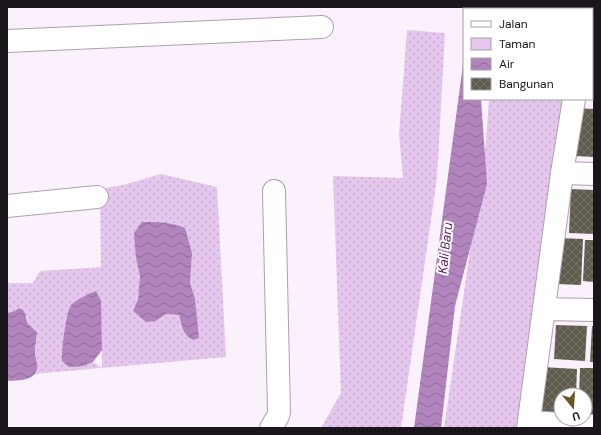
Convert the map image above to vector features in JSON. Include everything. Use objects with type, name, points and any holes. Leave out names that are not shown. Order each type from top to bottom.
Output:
[{"type":"street","points":[[7,42],[322,27]]},
{"type":"street","points":[[574,100],[562,173],[528,425],[594,426]]},
{"type":"street","points":[[562,173],[594,174]]},
{"type":"street","points":[[271,428],[279,412],[274,190]]},
{"type":"street","points":[[7,206],[97,197]]},
{"type":"street","points":[[544,309],[594,310]]},
{"type":"green space","points":[[495,7],[575,7],[575,8]]},
{"type":"green space","points":[[407,30],[445,33],[437,178],[401,428],[321,428],[341,393],[333,176],[403,178],[399,134]]},
{"type":"green space","points":[[489,100],[563,100],[534,308],[528,428],[444,428],[486,142]]},
{"type":"green space","points":[[161,174],[217,187],[226,357],[102,368],[34,374],[37,369],[35,350],[37,332],[28,324],[27,317],[15,311],[7,313],[7,283],[33,283],[40,271],[101,267],[100,189],[123,185]],"holes":[[[192,253],[190,283],[195,298],[198,338],[182,328],[179,315],[166,314],[156,321],[133,311],[138,297],[140,284],[136,258]],[[96,291],[101,300],[102,368],[93,362],[83,366],[65,328],[68,318],[83,297]]]},
{"type":"water","name":"Kali Baru","points":[[463,64],[463,100],[481,100],[487,184],[455,306],[441,428],[414,428]]},
{"type":"water","points":[[142,222],[169,223],[185,228],[192,253],[190,283],[195,298],[199,338],[193,340],[189,338],[183,329],[179,315],[166,314],[156,321],[146,322],[133,311],[138,299],[140,277],[136,258],[134,233]]},
{"type":"water","points":[[96,291],[101,300],[102,350],[93,362],[83,366],[69,367],[62,361],[62,356],[64,332],[69,309],[76,301]]},
{"type":"water","points":[[19,308],[24,311],[28,324],[37,332],[35,351],[37,369],[32,376],[24,380],[7,381],[7,313],[15,311]]},
{"type":"building","points":[[576,108],[594,109],[594,157],[574,156]]},
{"type":"building","points":[[571,189],[594,190],[594,234],[569,233]]},
{"type":"building","points":[[559,238],[583,239],[581,285],[557,284]]},
{"type":"building","points":[[585,240],[594,240],[594,282],[583,281]]},
{"type":"building","points":[[556,325],[587,326],[585,361],[554,359]]},
{"type":"building","points":[[592,326],[594,326],[594,362],[590,362]]},
{"type":"building","points":[[542,367],[577,369],[576,387],[553,387],[553,416],[540,415]]},
{"type":"building","points":[[580,368],[594,368],[594,417],[593,387],[579,387]]}]
